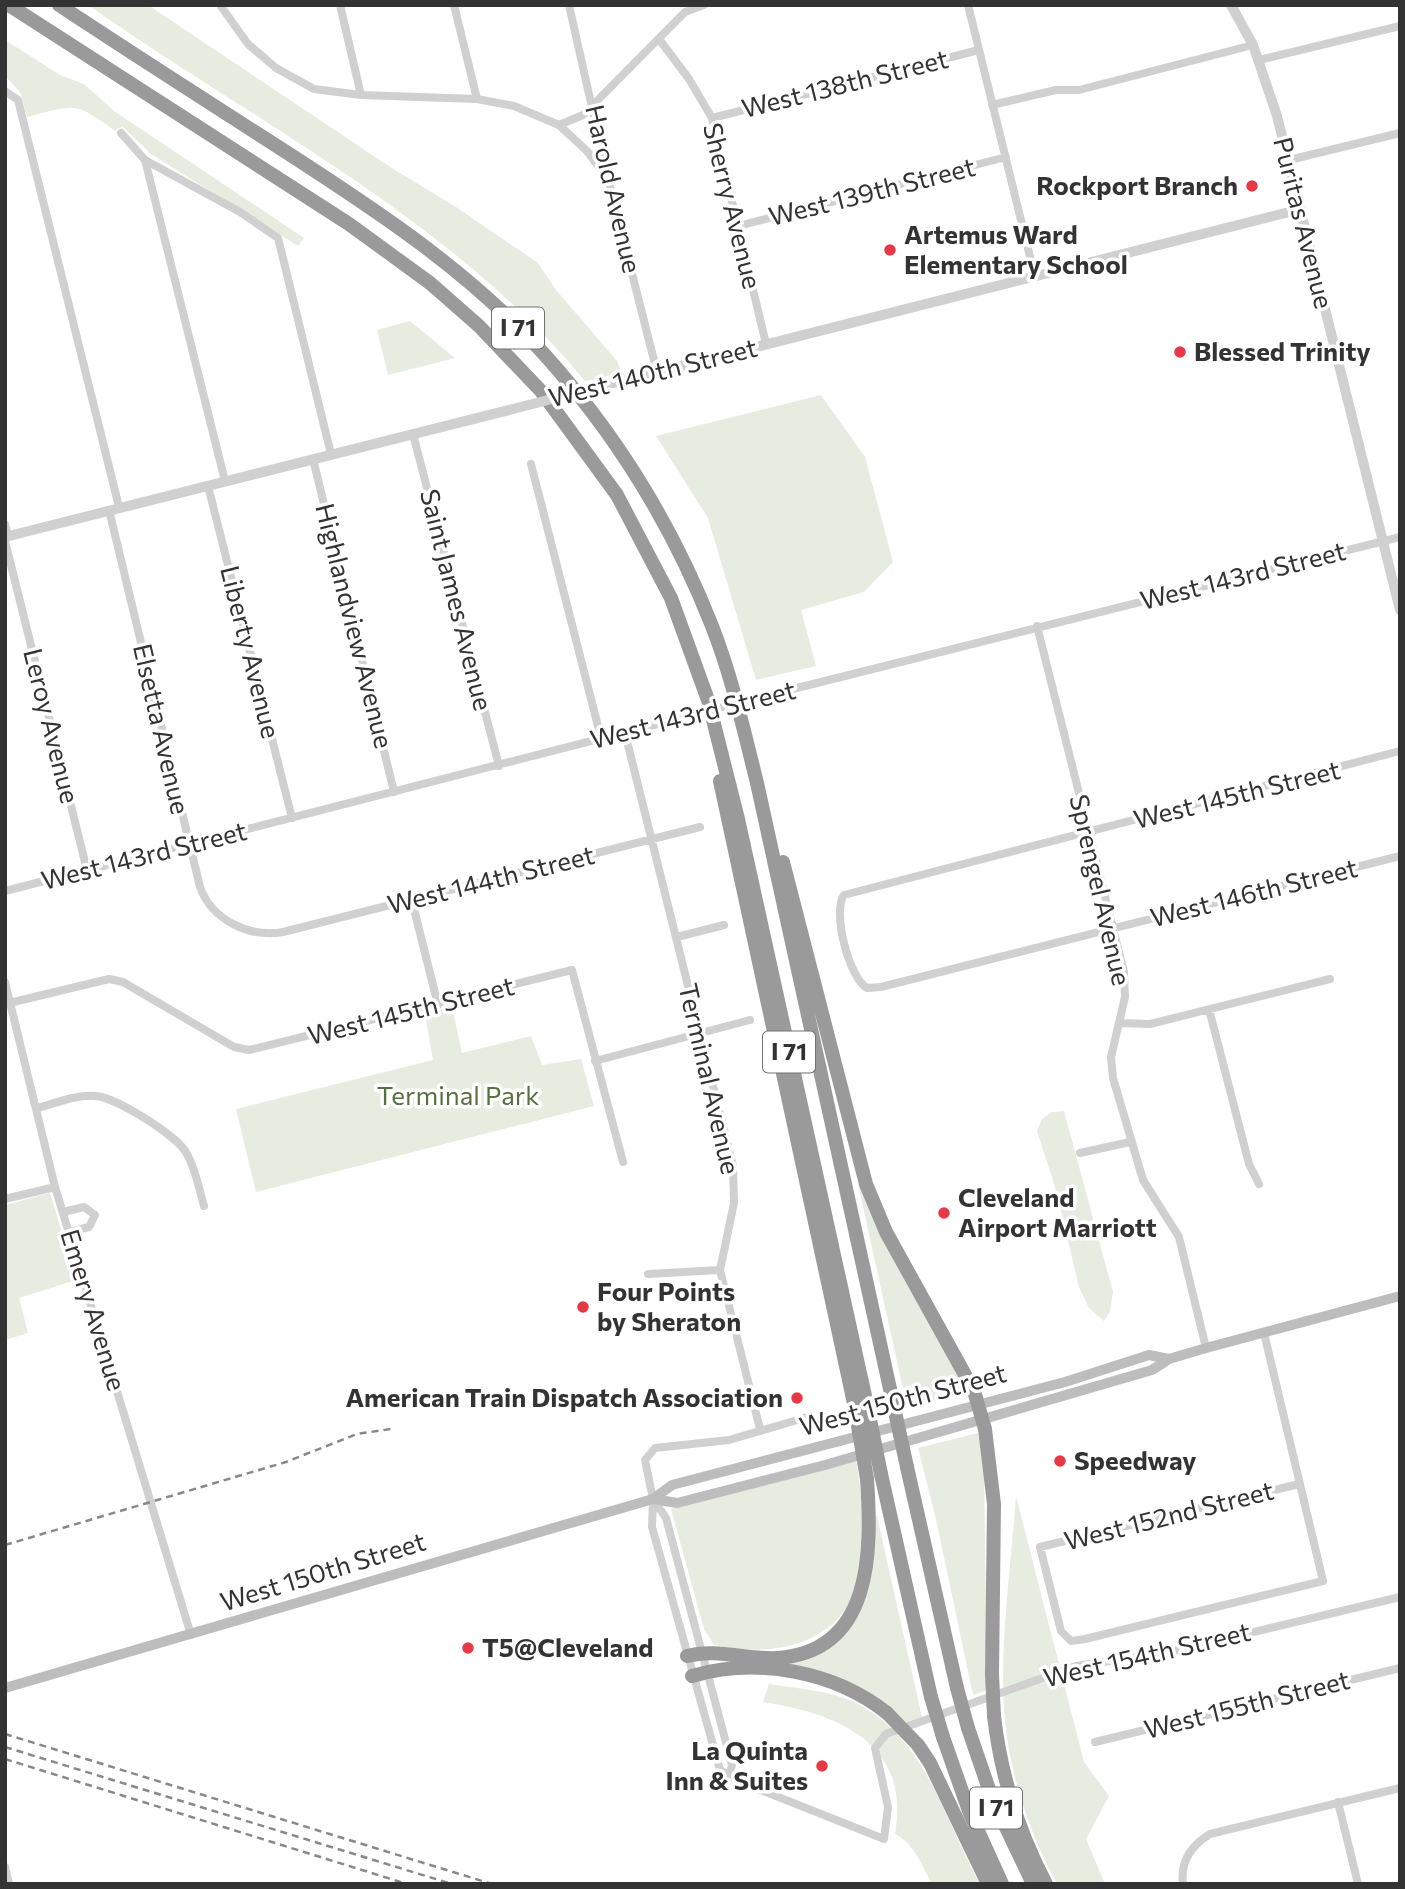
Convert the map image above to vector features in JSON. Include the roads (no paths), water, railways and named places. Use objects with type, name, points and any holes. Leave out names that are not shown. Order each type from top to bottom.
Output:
[{"type":"highway","name":"I 71","points":[[59,5],[413,236],[483,294],[544,353],[584,401],[631,467],[678,550],[712,627],[757,783],[957,1688],[992,1798],[1033,1884]]},
{"type":"highway","points":[[65,5],[92,27]]},
{"type":"highway","name":"I 71","points":[[7,6],[368,237],[438,290],[503,349],[541,391],[592,457],[635,526],[687,637],[708,700],[727,822],[931,1697],[969,1811],[1002,1884]]},
{"type":"highway","points":[[757,783],[792,891],[866,1184],[886,1232],[974,1391],[980,1412],[990,1454],[994,1504],[994,1716],[1015,1814],[1046,1884]]},
{"type":"highway","points":[[687,1656],[702,1652],[792,1656],[811,1651],[840,1630],[858,1602],[864,1583],[869,1524],[861,1406]]},
{"type":"highway","points":[[699,1674],[727,1668],[810,1675],[853,1690],[887,1713],[918,1745],[930,1763],[988,1884]]},
{"type":"main road","name":"West 150th Street","points":[[653,1499],[677,1503],[980,1412],[1149,1355],[1169,1359],[1400,1296]]},
{"type":"main road","name":"West 150th Street","points":[[5,1688],[653,1499],[672,1485],[980,1412]]},
{"type":"street","points":[[340,5],[361,95]]},
{"type":"street","points":[[454,5],[477,99]]},
{"type":"street","name":"Harold Avenue","points":[[569,5],[608,179],[657,372]]},
{"type":"street","points":[[559,125],[583,115],[684,9],[704,5]]},
{"type":"street","points":[[968,5],[1035,277]]},
{"type":"street","name":"Puritas Avenue","points":[[1231,5],[1259,60],[1289,160],[1400,610]]},
{"type":"street","points":[[224,8],[248,44],[276,68],[314,89],[361,95],[477,99],[514,106],[559,125],[587,151],[608,179]]},
{"type":"street","points":[[1259,60],[1400,26]]},
{"type":"street","name":"Sherry Avenue","points":[[659,38],[689,79],[712,118],[766,344]]},
{"type":"street","points":[[992,105],[1056,90],[1079,90],[1252,45]]},
{"type":"street","name":"West 138th Street","points":[[712,118],[979,50]]},
{"type":"street","name":"Elsetta Avenue","points":[[5,91],[18,100],[114,508],[189,844],[206,904],[219,915],[251,933],[264,936],[283,932]]},
{"type":"street","points":[[121,133],[145,160],[270,230],[278,238],[331,454]]},
{"type":"street","points":[[1289,160],[1400,133]]},
{"type":"street","name":"West 139th Street","points":[[738,226],[1006,158]]},
{"type":"street","points":[[145,160],[225,481]]},
{"type":"street","name":"West 140th Street","points":[[6,538],[114,508],[1301,209]]},
{"type":"street","name":"Saint James Avenue","points":[[413,434],[499,766]]},
{"type":"street","name":"Highlandview Avenue","points":[[313,459],[394,792]]},
{"type":"street","points":[[531,464],[601,738]]},
{"type":"street","name":"Liberty Avenue","points":[[208,486],[292,818]]},
{"type":"street","name":"Leroy Avenue","points":[[5,524],[6,538],[87,870]]},
{"type":"street","name":"West 143rd Street","points":[[5,891],[1037,626],[1400,537]]},
{"type":"street","name":"Sprengel Avenue","points":[[1037,626],[1087,834],[1124,972],[1125,997],[1111,1057],[1130,1142],[1143,1180],[1179,1237],[1206,1348]]},
{"type":"street","name":"Terminal Avenue","points":[[625,733],[733,1167],[734,1203],[720,1270],[760,1429]]},
{"type":"street","name":"West 145th Street","points":[[847,950],[839,921],[839,902],[844,895],[1400,751]]},
{"type":"street","name":"West 144th Street","points":[[283,932],[700,827]]},
{"type":"street","name":"West 146th Street","points":[[847,950],[860,984],[867,988],[881,987],[1400,856]]},
{"type":"street","points":[[412,901],[438,1004]]},
{"type":"street","points":[[677,937],[724,925]]},
{"type":"street","name":"West 145th Street","points":[[8,1003],[95,980],[116,981],[234,1047],[249,1051],[572,970],[595,1061]]},
{"type":"street","points":[[1121,1023],[1150,1024],[1330,979]]},
{"type":"street","name":"Emery Avenue","points":[[5,982],[8,1003],[38,1108],[55,1187],[191,1635]]},
{"type":"street","points":[[1209,1009],[1249,1164],[1259,1184]]},
{"type":"street","points":[[623,1162],[595,1061],[750,1020]]},
{"type":"street","points":[[38,1108],[80,1097],[97,1096],[111,1100],[170,1136],[186,1152],[204,1206]]},
{"type":"street","points":[[1080,1153],[1130,1142]]},
{"type":"street","points":[[5,1199],[55,1187]]},
{"type":"street","points":[[63,1212],[84,1207],[94,1215],[89,1227],[69,1232]]},
{"type":"street","points":[[648,1275],[720,1270]]},
{"type":"street","points":[[1264,1333],[1298,1484]]},
{"type":"street","name":"West 150th Street","points":[[760,1429],[811,1416]]},
{"type":"street","points":[[653,1499],[666,1518],[702,1652],[699,1674],[719,1770],[729,1776],[732,1765],[699,1674],[687,1656],[652,1527],[653,1499],[645,1460],[651,1450],[729,1440],[760,1429]]},
{"type":"street","name":"West 152nd Street","points":[[1298,1484],[1323,1581],[1085,1639],[1071,1641],[1061,1631],[1040,1547],[1298,1484]]},
{"type":"street","name":"West 154th Street","points":[[729,1776],[884,1839],[888,1807],[874,1748],[886,1734],[1076,1666],[1170,1652],[1400,1597]]},
{"type":"street","name":"West 155th Street","points":[[1095,1742],[1400,1668]]},
{"type":"street","points":[[1183,1884],[1186,1860],[1199,1841],[1210,1834],[1400,1788]]},
{"type":"street","points":[[1338,1802],[1358,1884]]},
{"type":"street","points":[[5,1867],[9,1884]]},
{"type":"railway","points":[[5,1545],[286,1462],[357,1434],[391,1429]]},
{"type":"railway","points":[[5,1734],[492,1884]]},
{"type":"railway","points":[[5,1747],[452,1884]]},
{"type":"railway","points":[[5,1759],[407,1884]]},
{"type":"place","name":"Rockport Branch","points":[[1252,186]]},
{"type":"place","name":"Artemus Ward Elementary School","points":[[890,250]]},
{"type":"place","name":"Blessed Trinity","points":[[1180,352]]},
{"type":"place","name":"Cleveland Airport Marriott","points":[[944,1213]]},
{"type":"place","name":"Four Points by Sheraton","points":[[583,1307]]},
{"type":"place","name":"American Train Dispatch Association","points":[[797,1398]]},
{"type":"place","name":"Speedway","points":[[1060,1461]]},
{"type":"place","name":"T5@Cleveland","points":[[468,1648]]},
{"type":"place","name":"La Quinta Inn & Suites","points":[[822,1766]]},
{"type":"park label","name":"Terminal Park","points":[[458,1096]]}]
